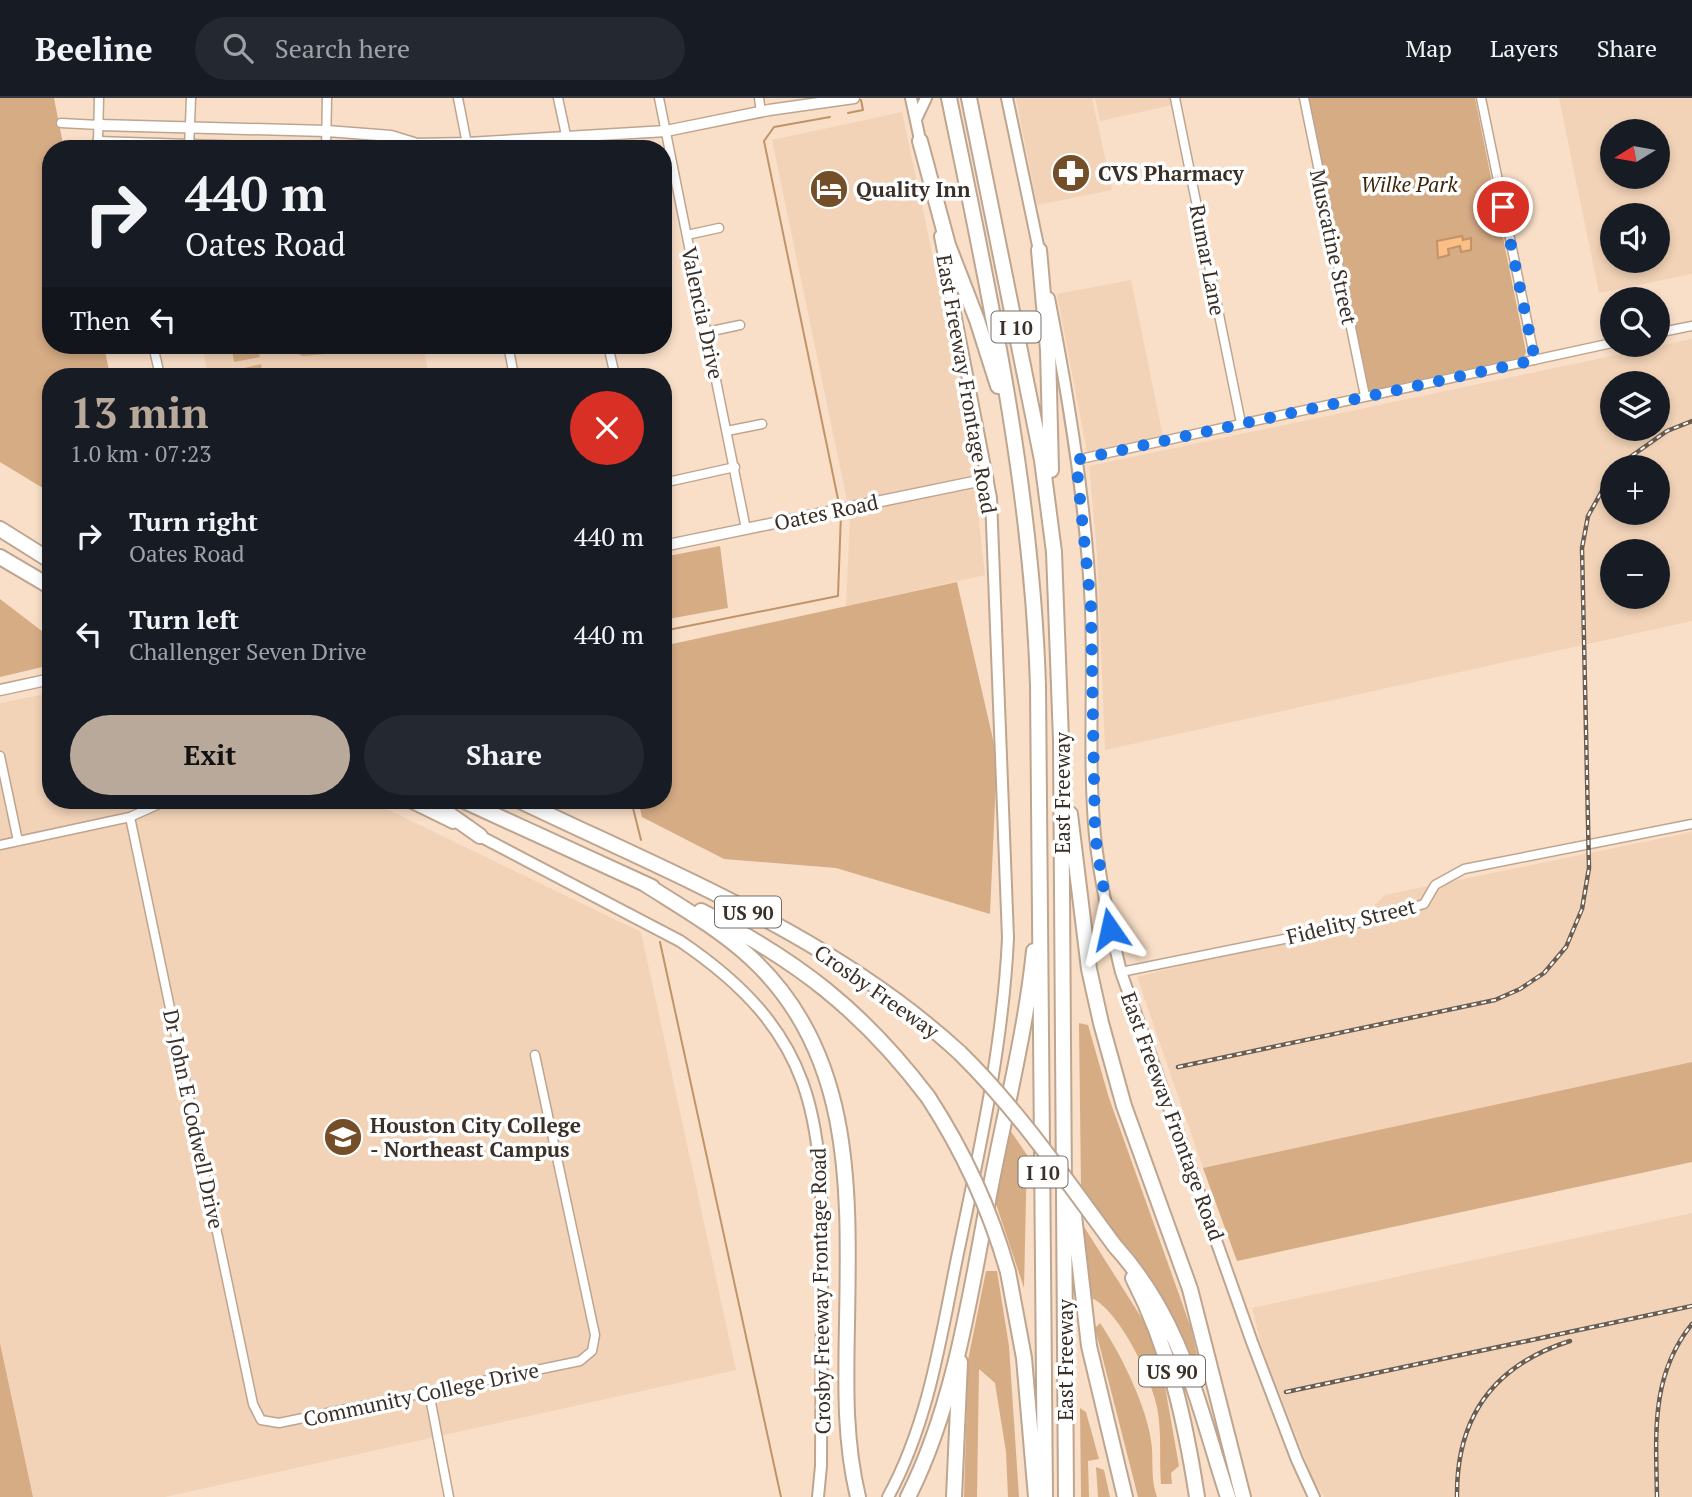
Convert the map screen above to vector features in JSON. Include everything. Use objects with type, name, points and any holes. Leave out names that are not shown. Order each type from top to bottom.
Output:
[{"type":"highway","name":"East Freeway","points":[[970,100],[1035,424],[1054,552],[1061,740],[1066,1497]]},
{"type":"highway","name":"East Freeway","points":[[949,102],[992,313],[1019,465],[1036,634],[1045,1497]]},
{"type":"highway","points":[[920,141],[948,245],[990,360],[1019,465]]},
{"type":"highway","points":[[1039,250],[1048,350],[1054,552]]},
{"type":"highway","points":[[0,529],[42,555]]},
{"type":"highway","points":[[0,556],[42,582]]},
{"type":"highway","points":[[1061,740],[1087,958],[1101,1023],[1124,1106],[1190,1289],[1244,1497]]},
{"type":"highway","points":[[442,809],[480,836]]},
{"type":"highway","name":"Crosby Freeway","points":[[481,809],[645,884],[764,944],[814,979],[875,1031],[928,1097],[960,1149],[984,1198],[1008,1272],[1024,1358],[1036,1497]]},
{"type":"highway","name":"Crosby Freeway","points":[[536,809],[814,946],[908,1008],[986,1078],[1027,1127],[1137,1276],[1169,1360],[1198,1497]]},
{"type":"highway","points":[[908,1497],[934,1437],[965,1315],[1028,987],[1038,908],[1040,847]]},
{"type":"highway","points":[[645,884],[737,946],[771,978],[805,1028],[833,1093],[839,1119],[846,1184],[846,1412],[857,1495]]},
{"type":"highway","points":[[1064,1109],[1084,1313],[1125,1497]]},
{"type":"highway","points":[[1137,1276],[1173,1331],[1188,1367],[1228,1497]]},
{"type":"highway","points":[[954,1497],[965,1315]]},
{"type":"main road","name":"East Freeway Frontage Road","points":[[888,1497],[918,1434],[993,1084],[1004,1008],[1009,905],[995,555],[988,479],[911,98]]},
{"type":"main road","points":[[916,120],[926,98]]},
{"type":"main road","name":"East Freeway Frontage Road","points":[[1006,99],[1064,372],[1076,460],[1091,607],[1095,835],[1107,916],[1121,972],[1283,1425],[1314,1497]]},
{"type":"main road","name":"Crosby Freeway Frontage Road","points":[[424,809],[680,941],[711,962],[754,1002],[800,1073],[818,1132],[822,1200],[821,1466],[818,1497]]},
{"type":"street","points":[[98,140],[99,98]]},
{"type":"street","points":[[190,140],[191,98]]},
{"type":"street","points":[[326,140],[327,98]]},
{"type":"street","points":[[458,98],[466,140]]},
{"type":"street","points":[[558,98],[567,140]]},
{"type":"street","name":"Valencia Drive","points":[[659,98],[668,140]]},
{"type":"street","points":[[759,98],[765,111]]},
{"type":"street","points":[[765,111],[814,98]]},
{"type":"street","points":[[526,140],[666,131],[765,111],[854,98]]},
{"type":"street","name":"Rumar Lane","points":[[1175,98],[1241,423]]},
{"type":"street","name":"Muscatine Street","points":[[1304,98],[1365,396]]},
{"type":"street","points":[[1481,98],[1535,360]]},
{"type":"street","points":[[61,123],[327,131],[391,136],[403,140]]},
{"type":"street","name":"Valencia Drive","points":[[672,161],[746,529]]},
{"type":"street","points":[[687,235],[719,228]]},
{"type":"street","points":[[706,332],[740,325]]},
{"type":"street","points":[[1670,330],[1692,326]]},
{"type":"street","points":[[1076,460],[1600,346]]},
{"type":"street","points":[[727,431],[762,424]]},
{"type":"street","points":[[672,481],[735,467]]},
{"type":"street","name":"Oates Road","points":[[672,544],[988,479]]},
{"type":"street","points":[[0,690],[42,681]]},
{"type":"street","points":[[0,756],[18,841]]},
{"type":"street","points":[[0,845],[130,817],[148,809]]},
{"type":"street","name":"Dr John E Codwell Drive","points":[[130,817],[253,1404],[261,1420]]},
{"type":"street","name":"Fidelity Street","points":[[1121,972],[1348,926],[1424,904],[1435,885],[1464,869],[1692,824]]},
{"type":"street","name":"Community College Drive","points":[[261,1420],[279,1423],[580,1362],[592,1351],[595,1335],[535,1055]]},
{"type":"street","points":[[429,1392],[449,1497]]},
{"type":"shaded area","points":[[1016,98],[1092,98],[1112,190],[1037,205]]},
{"type":"shaded area","points":[[1095,98],[1171,98],[1172,105],[1100,121]]},
{"type":"shaded area","points":[[1559,98],[1692,98],[1692,274],[1628,287],[1600,287],[1600,293]]},
{"type":"shaded area","points":[[902,112],[945,313],[975,487],[985,575],[846,606],[850,515],[772,140]]},
{"type":"shaded area","points":[[1462,236],[1463,240],[1471,238],[1471,250],[1461,252],[1460,246],[1448,249],[1449,255],[1438,258],[1437,241]]},
{"type":"shaded area","points":[[1131,280],[1163,436],[1087,452],[1057,294]]},
{"type":"shaded area","points":[[1692,339],[1692,621],[1105,750],[1097,554],[1089,466],[1607,357],[1670,357],[1670,344]]},
{"type":"shaded area","points":[[204,354],[425,354],[427,368],[206,368]]},
{"type":"shaded area","name":"Houston City College - Northeast Campus","points":[[42,695],[42,809],[387,809],[641,932],[736,1370],[165,1497],[33,1497],[0,1343],[0,703]]},
{"type":"shaded area","points":[[1692,832],[1692,1062],[1203,1168],[1137,977],[1358,921],[1385,895]]},
{"type":"shaded area","points":[[1692,1213],[1692,1497],[1324,1497],[1313,1479],[1262,1348],[1252,1308]]},
{"type":"green space","points":[[0,98],[54,98],[62,140],[42,140],[42,354],[106,354],[108,368],[42,368],[42,488],[0,462]]},
{"type":"green space","name":"Wilke Park","points":[[1308,98],[1475,98],[1526,352],[1524,357],[1369,391]]},
{"type":"green space","points":[[233,354],[259,354],[260,357],[234,362]]},
{"type":"green space","points":[[261,364],[262,368],[244,368]]},
{"type":"green space","points":[[720,546],[728,608],[672,618],[672,555]]},
{"type":"green space","points":[[957,582],[997,757],[990,914],[836,868],[724,859],[642,817],[640,809],[672,809],[672,644]]},
{"type":"green space","points":[[0,599],[42,631],[42,667],[0,677]]},
{"type":"green space","points":[[1079,1023],[1088,1025],[1109,1098],[1191,1328],[1200,1369],[1195,1370],[1156,1288],[1081,1186]]},
{"type":"green space","points":[[1692,1062],[1692,1162],[1237,1261],[1203,1168]]},
{"type":"green space","points":[[1010,1130],[1027,1155],[1024,1288],[995,1201]]},
{"type":"green space","points":[[1081,1222],[1146,1325],[1163,1375],[1179,1466],[1171,1473],[1172,1484],[1161,1484],[1157,1407],[1148,1379],[1122,1328],[1100,1303],[1089,1297]]},
{"type":"green space","points":[[986,1271],[997,1271],[1009,1346],[1019,1497],[1008,1497],[1006,1452],[995,1383],[979,1369],[977,1497],[964,1497],[968,1360]]},
{"type":"green space","points":[[1100,1323],[1125,1366],[1146,1417],[1157,1497],[1138,1497],[1095,1328]]},
{"type":"green space","points":[[0,1343],[33,1497],[0,1497]]},
{"type":"green space","points":[[1080,1408],[1086,1412],[1099,1459],[1088,1461],[1089,1497],[1081,1497]]},
{"type":"green space","points":[[1096,1467],[1104,1470],[1110,1497],[1098,1497]]},
{"type":"waterway","points":[[848,113],[863,110],[861,100]]},
{"type":"waterway","points":[[830,117],[774,127],[764,141],[839,504]]},
{"type":"waterway","points":[[672,629],[838,596],[841,513]]},
{"type":"waterway","points":[[633,809],[641,840]]},
{"type":"waterway","points":[[660,942],[781,1497]]},
{"type":"railway","points":[[1633,455],[1667,431],[1692,421]]},
{"type":"railway","points":[[1178,1067],[1495,1000],[1520,989],[1544,973],[1566,947],[1582,909],[1589,868],[1582,548],[1588,516],[1600,494]]},
{"type":"railway","points":[[1286,1392],[1692,1306]]},
{"type":"railway","points":[[1657,1497],[1657,1428],[1662,1385],[1678,1344],[1692,1324]]},
{"type":"railway","points":[[1457,1497],[1458,1468],[1464,1442],[1472,1419],[1485,1398],[1520,1364],[1543,1351],[1570,1341]]},
{"type":"place","name":"CVS Pharmacy","points":[[1071,173]]},
{"type":"place","name":"Quality Inn","points":[[829,189]]},
{"type":"place","name":"Houston City College - Northeast Campus","points":[[343,1137]]},
{"type":"route","points":[[1110,929],[1095,835],[1091,607],[1076,460],[1535,360],[1503,207]]}]
